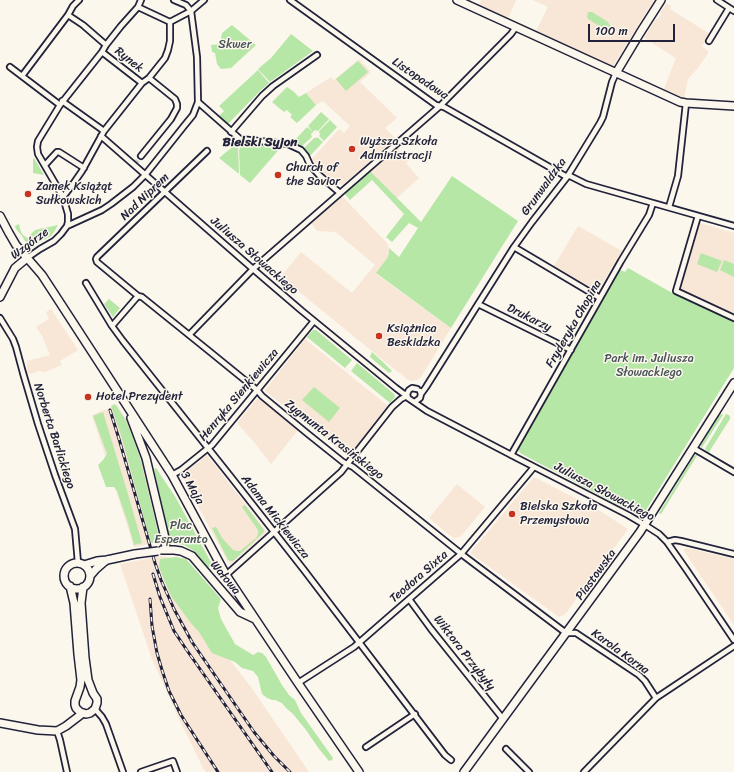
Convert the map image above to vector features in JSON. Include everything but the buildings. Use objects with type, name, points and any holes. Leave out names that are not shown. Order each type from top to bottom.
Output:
[{"type":"street","points":[[22,76],[79,0]]},
{"type":"street","points":[[102,52],[121,26],[138,7],[141,0]]},
{"type":"street","points":[[61,103],[38,141],[37,146],[38,154],[63,197],[68,214],[67,226],[102,210],[133,187],[145,175],[193,115],[198,102],[197,57],[191,11],[186,5],[174,0]]},
{"type":"street","points":[[170,22],[191,11],[204,0]]},
{"type":"street","name":"Listopadowa","points":[[290,0],[436,105],[444,107],[567,176],[586,184],[734,226]]},
{"type":"street","points":[[457,0],[680,102],[734,106]]},
{"type":"street","name":"Grunwaldzka","points":[[420,396],[514,247],[567,176],[600,123],[616,73],[661,0]]},
{"type":"street","points":[[717,0],[734,11]]},
{"type":"street","points":[[138,7],[170,22]]},
{"type":"street","points":[[709,41],[729,8]]},
{"type":"street","points":[[68,15],[106,45]]},
{"type":"street","points":[[142,83],[149,78],[165,58],[170,41],[170,22]]},
{"type":"street","points":[[189,335],[253,269],[440,106],[511,34],[516,27]]},
{"type":"street","name":"Rynek","points":[[61,103],[102,52],[142,83],[103,134],[84,168],[63,197]]},
{"type":"street","points":[[231,132],[262,96],[273,86],[317,55]]},
{"type":"street","points":[[10,67],[103,134]]},
{"type":"street","points":[[142,156],[171,119],[176,111],[177,104],[175,99],[149,78]]},
{"type":"street","points":[[198,102],[240,139],[288,144],[301,150],[306,156],[310,165],[340,193]]},
{"type":"street","points":[[669,207],[678,176],[686,103]]},
{"type":"street","name":"Juliusza Słowackiego","points":[[103,134],[145,175],[253,269],[396,388],[404,394],[408,394]]},
{"type":"street","name":"Nad Niprem","points":[[97,257],[207,151]]},
{"type":"street","points":[[45,165],[57,152],[59,152],[84,168]]},
{"type":"street","name":"Fryderyka Chopina","points":[[511,455],[649,214],[653,203]]},
{"type":"street","name":"3 Maja","points":[[0,216],[2,225],[16,245],[42,276],[57,298],[172,475],[226,575],[359,772]]},
{"type":"street","points":[[698,216],[676,291],[734,318]]},
{"type":"street","name":"Wzgórze","points":[[0,297],[15,268],[40,249],[54,241],[67,226]]},
{"type":"street","points":[[514,247],[600,298]]},
{"type":"street","name":"Zygmunta Krasińskiego","points":[[97,257],[96,261],[99,264],[257,390],[262,396],[308,434],[343,462],[353,467],[461,554],[566,633]]},
{"type":"street","name":"Adama Mickiewicza","points":[[86,283],[122,341],[274,532],[451,760]]},
{"type":"street","points":[[112,326],[138,296]]},
{"type":"street","name":"Drukarzy","points":[[478,304],[571,350]]},
{"type":"street","name":"Norberta Barlickiego","points":[[0,318],[16,346],[38,424],[75,529],[81,564]]},
{"type":"street","name":"Henryka Sienkiewicza","points":[[172,475],[181,470],[208,448],[314,320]]},
{"type":"street","name":"Grunwaldzka","points":[[417,389],[430,381]]},
{"type":"street","name":"Piastowska","points":[[464,772],[645,525],[734,383]]},
{"type":"street","points":[[396,388],[398,402]]},
{"type":"street","points":[[226,575],[341,472],[367,438],[412,388],[419,390],[424,409]]},
{"type":"street","points":[[408,394],[410,400],[414,402],[420,396]]},
{"type":"street","name":"Juliusza Słowackiego","points":[[414,402],[424,409],[645,525],[659,534],[667,542],[734,640]]},
{"type":"street","points":[[127,406],[146,458],[165,538],[166,550]]},
{"type":"street","points":[[693,448],[733,470]]},
{"type":"street","name":"Teodora Sixta","points":[[298,683],[359,642],[461,554],[534,466]]},
{"type":"street","points":[[667,542],[681,540],[734,554]]},
{"type":"street","name":"Wałowa","points":[[81,564],[158,551],[181,551],[192,556],[240,612],[255,619]]},
{"type":"street","name":"Wałowa","points":[[90,576],[96,569],[108,560]]},
{"type":"street","points":[[69,723],[81,680],[74,602],[70,586],[64,575],[65,570],[71,564],[81,564],[88,568],[90,572],[89,581],[83,587],[74,588],[70,586]]},
{"type":"street","points":[[75,705],[78,710],[83,713],[90,713],[95,709],[97,703],[97,699],[88,680],[84,654],[81,603],[83,587]]},
{"type":"street","name":"Wiktora Przybyły","points":[[409,599],[503,719]]},
{"type":"street","name":"Karola Korna","points":[[566,633],[576,633],[639,675],[645,681],[656,698]]},
{"type":"street","points":[[584,772],[656,698],[734,646]]},
{"type":"street","points":[[78,694],[84,691],[93,693]]},
{"type":"street","points":[[95,709],[106,724],[124,772]]},
{"type":"street","points":[[0,723],[38,730],[57,731],[83,713]]},
{"type":"street","points":[[366,747],[415,714]]},
{"type":"street","points":[[57,731],[67,772]]},
{"type":"street","points":[[506,749],[529,772]]},
{"type":"street","points":[[141,772],[173,760],[177,772]]},
{"type":"shaded area","points":[[481,0],[516,0],[509,17],[507,16],[507,18],[479,5]]},
{"type":"shaded area","points":[[533,0],[654,0],[613,66],[536,31],[548,7]]},
{"type":"shaded area","points":[[667,3],[671,6],[670,9],[710,34],[702,46],[709,52],[688,79],[684,98],[664,89],[676,58],[644,38]]},
{"type":"shaded area","name":"Wyższa Szkoła Administracji","points":[[359,59],[371,72],[360,82],[397,118],[385,128],[396,139],[342,185],[329,178],[314,165],[312,159],[339,129],[344,133],[350,126],[323,101],[316,105],[306,93],[331,77],[334,80]]},
{"type":"shaded area","points":[[397,147],[408,161],[406,163],[419,178],[397,198],[370,171]]},
{"type":"shaded area","points":[[341,195],[388,245],[388,257],[376,274],[451,328],[421,377],[417,380],[408,380],[287,282],[280,278],[301,252],[352,293],[375,265],[336,232],[317,231],[311,223]]},
{"type":"shaded area","points":[[700,223],[734,233],[734,315],[680,290]]},
{"type":"shaded area","points":[[578,226],[622,251],[598,291],[554,266]]},
{"type":"shaded area","points":[[51,309],[78,350],[60,361],[62,365],[44,372],[39,371],[29,374],[27,372],[27,361],[50,355],[42,336],[36,327],[49,319],[46,312]]},
{"type":"shaded area","points":[[305,339],[388,406],[348,456],[265,391]]},
{"type":"shaded area","points":[[258,399],[260,399],[298,430],[271,464],[237,423]]},
{"type":"shaded area","points":[[117,405],[137,435],[159,542],[134,547],[92,415]]},
{"type":"shaded area","points":[[207,455],[267,532],[231,564],[228,562],[182,476]]},
{"type":"shaded area","name":"Bielska Szkoła Przemysłowa","points":[[534,477],[600,511],[628,529],[566,613],[559,617],[470,553]]},
{"type":"shaded area","points":[[457,484],[485,507],[461,536],[455,538],[429,518]]},
{"type":"shaded area","points":[[687,548],[734,559],[734,625],[684,551],[684,549]]},
{"type":"shaded area","points":[[162,556],[187,562],[226,655],[251,687],[309,772],[206,772],[203,768],[152,659],[120,564]]},
{"type":"green space","points":[[588,12],[592,12],[608,22],[610,26],[609,28],[604,29],[588,19]]},
{"type":"green space","name":"Skwer","points":[[232,25],[256,45],[231,68],[221,69],[217,64],[215,53],[212,52],[211,45],[220,44],[222,33]]},
{"type":"green space","points":[[291,34],[313,51],[270,82],[258,69],[271,58]]},
{"type":"green space","points":[[358,61],[368,72],[346,91],[336,79]]},
{"type":"green space","points":[[258,70],[269,83],[226,126],[217,118],[224,111],[219,106]]},
{"type":"green space","points":[[287,87],[299,97],[306,93],[316,105],[297,123],[290,117],[292,115],[287,110],[284,112],[272,102]]},
{"type":"green space","points":[[321,112],[329,119],[318,131],[315,130],[313,132],[308,126]]},
{"type":"green space","points":[[330,120],[337,127],[324,141],[319,136],[319,131]]},
{"type":"green space","points":[[307,127],[313,132],[311,134],[312,137],[302,146],[294,141]]},
{"type":"green space","points":[[317,137],[323,142],[308,157],[304,148]]},
{"type":"green space","points":[[244,142],[281,144],[282,146],[250,183],[240,175],[239,150]]},
{"type":"green space","points":[[235,145],[238,147],[239,174],[219,158]]},
{"type":"green space","points":[[34,158],[44,175],[33,173]]},
{"type":"green space","points":[[370,171],[421,222],[452,176],[518,221],[451,328],[376,273],[388,257],[389,248],[399,257],[418,228],[409,223],[392,242],[386,237],[404,214],[372,180],[350,200],[344,193]]},
{"type":"green space","points":[[19,224],[22,234],[27,238],[35,230],[58,225],[51,236],[40,242],[29,245],[16,229],[15,226]]},
{"type":"green space","points":[[701,253],[722,261],[717,272],[697,264]]},
{"type":"green space","points":[[724,260],[734,264],[734,277],[720,270]]},
{"type":"green space","name":"Park im. Juliusza Słowackiego","points":[[628,268],[674,294],[734,321],[734,368],[642,515],[620,506],[520,453],[518,449],[620,270],[625,272]]},
{"type":"green space","points":[[109,299],[120,308],[113,317],[104,304]]},
{"type":"green space","points":[[313,330],[316,330],[352,360],[345,368],[307,337]]},
{"type":"green space","points":[[372,352],[392,371],[389,373],[370,357]]},
{"type":"green space","points":[[357,363],[394,394],[395,397],[390,403],[351,371]]},
{"type":"green space","points":[[314,387],[340,408],[329,422],[302,400]]},
{"type":"green space","points":[[115,404],[125,419],[140,458],[160,541],[151,543],[121,435],[111,406]]},
{"type":"green space","points":[[103,412],[142,543],[134,545],[117,491],[114,487],[106,487],[98,465],[107,454],[93,416]]},
{"type":"green space","points":[[720,413],[723,415],[701,449],[701,445]]},
{"type":"green space","points":[[726,414],[730,416],[730,419],[708,452],[705,449]]},
{"type":"green space","points":[[698,454],[660,514],[659,513],[694,456]]},
{"type":"green space","name":"Plac Esperanto","points":[[156,468],[176,498],[213,566],[207,568],[194,551],[184,545],[173,543],[169,539],[154,469]]},
{"type":"green space","points":[[245,505],[264,532],[233,561],[231,561],[228,560],[212,528],[216,527],[222,538],[233,550],[240,551],[256,538],[258,534],[258,530],[242,507]]},
{"type":"green space","points":[[176,557],[186,559],[221,599],[218,608],[221,619],[235,644],[253,655],[258,652],[262,653],[266,657],[282,685],[289,695],[295,700],[301,713],[333,758],[332,760],[329,761],[306,730],[282,703],[267,698],[262,694],[258,677],[253,671],[242,668],[235,662],[212,653],[199,632],[171,596],[159,567],[160,559]]},
{"type":"tunnel","points":[[135,164],[141,156]]},
{"type":"railway","points":[[110,410],[155,563],[174,609],[192,642],[254,732],[290,772]]},
{"type":"railway","points":[[153,574],[160,597],[174,631],[272,772]]},
{"type":"railway","points":[[150,599],[152,626],[157,653],[169,691],[181,715],[218,772]]},
{"type":"place","name":"Wyższa Szkoła Administracji","points":[[352,149]]},
{"type":"place","name":"Church of the Savior","points":[[278,175]]},
{"type":"place","name":"Zamek Książąt Sułkowskich","points":[[28,194]]},
{"type":"place","name":"Książnica Beskidzka","points":[[379,336]]},
{"type":"place","name":"Hotel Prezydent","points":[[88,397]]},
{"type":"place","name":"Bielska Szkoła Przemysłowa","points":[[512,514]]},
{"type":"district","name":"Bielski Syjon","points":[[260,143]]}]
